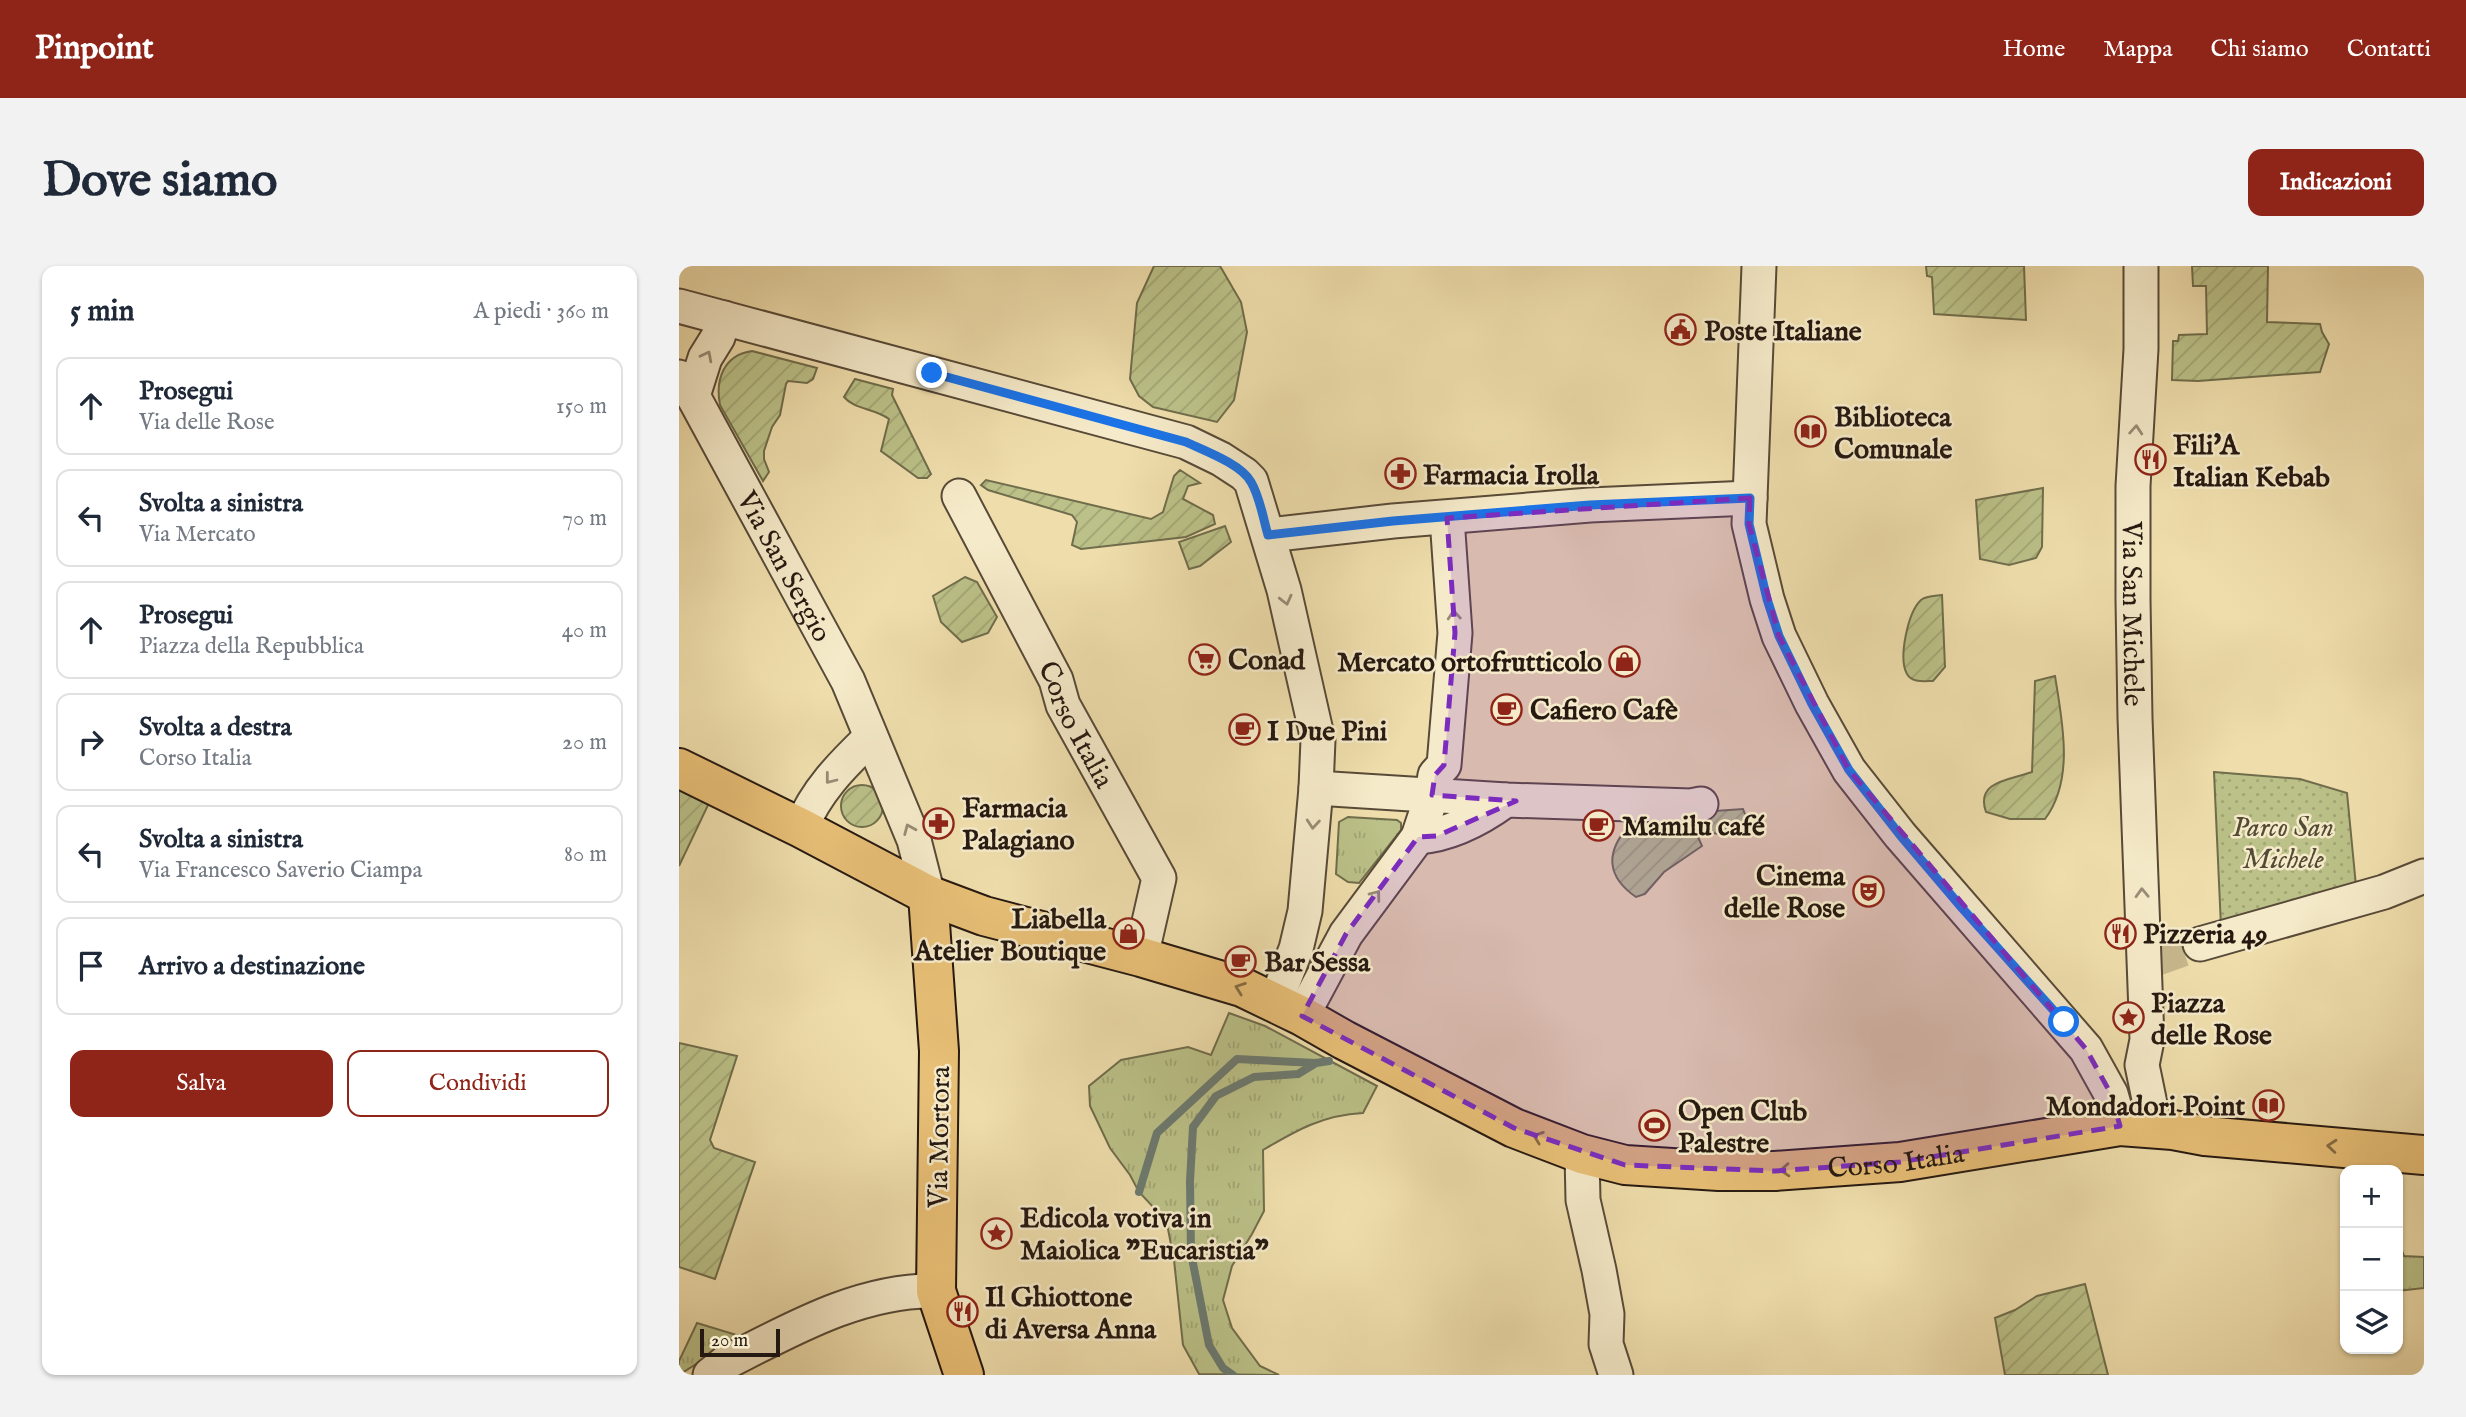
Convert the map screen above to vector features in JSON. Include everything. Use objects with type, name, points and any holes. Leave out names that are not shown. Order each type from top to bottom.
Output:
[{"type":"main road","name":"Corso Italia","points":[[679,768],[928,895],[984,916],[1242,987],[1514,1128],[1582,1153],[1636,1166],[1775,1171],[1901,1162],[2138,1127],[2204,1136],[2424,1155]]},
{"type":"main road","name":"Via Mortora","points":[[928,895],[939,1051],[936,1291],[964,1375]]},
{"type":"street","points":[[1759,266],[1749,524],[1779,636],[1812,704],[1849,770],[1962,908],[2064,1022],[2099,1070],[2112,1094],[2138,1127]]},
{"type":"street","name":"Via San Michele","points":[[2141,266],[2141,349],[2133,486],[2133,562],[2135,719],[2147,1040],[2142,1065]]},
{"type":"street","points":[[679,306],[1186,442],[1244,474],[1255,491],[1268,535],[1296,639],[1318,740],[1317,789],[1326,924],[1289,1009]]},
{"type":"street","name":"Via San Sergio","points":[[724,318],[718,337],[686,387],[848,681],[914,840],[928,895]]},
{"type":"street","name":"Corso Italia","points":[[959,496],[1056,680],[1063,705],[1159,878],[1140,957]]},
{"type":"street","points":[[1268,535],[1393,521],[1590,505],[1750,498]]},
{"type":"street","points":[[1289,1009],[1296,948],[1326,924],[1418,837],[1432,795],[1435,775],[1444,765],[1455,633],[1447,518]]},
{"type":"street","points":[[801,828],[810,805],[839,768],[870,738]]},
{"type":"street","points":[[1317,789],[1595,804],[1701,804]]},
{"type":"street","points":[[1418,837],[1437,836],[1487,814],[1506,800]]},
{"type":"street","points":[[2200,944],[2384,892],[2424,876]]},
{"type":"street","points":[[2099,1070],[2116,1075],[2142,1065]]},
{"type":"street","points":[[2138,1127],[2142,1065]]},
{"type":"street","points":[[1582,1153],[1583,1200],[1607,1314],[1606,1344],[1616,1375]]},
{"type":"street","points":[[710,1375],[725,1363],[837,1309],[910,1291],[936,1291]]},
{"type":"highlighted area","points":[[1750,498],[1749,524],[1779,636],[1849,770],[2086,1049],[2111,1094],[2120,1126],[1900,1162],[1775,1171],[1625,1165],[1514,1128],[1302,1016],[1346,934],[1418,837],[1437,836],[1516,801],[1432,795],[1435,775],[1444,765],[1455,633],[1447,518]]},
{"type":"green space","points":[[1154,266],[1220,266],[1241,302],[1247,332],[1234,400],[1217,422],[1153,407],[1139,396],[1130,379],[1137,303]]},
{"type":"green space","points":[[1926,266],[2024,266],[2026,320],[1934,314],[1932,277],[1927,276]]},
{"type":"green space","points":[[2192,266],[2268,266],[2267,322],[2320,324],[2329,344],[2320,372],[2198,381],[2172,380],[2173,341],[2178,341],[2179,335],[2207,334],[2206,286],[2193,286]]},
{"type":"green space","points":[[752,351],[817,368],[813,379],[807,383],[788,381],[786,384],[780,415],[772,427],[764,451],[769,472],[763,481],[720,405],[719,395],[721,378],[728,363],[742,353]]},
{"type":"green space","points":[[855,379],[893,389],[892,395],[931,474],[927,478],[918,478],[881,451],[889,419],[844,397]]},
{"type":"green space","points":[[1180,470],[1200,483],[1188,486],[1183,499],[1213,515],[1215,524],[1186,537],[1081,549],[1072,545],[1077,522],[1072,515],[988,490],[981,485],[986,480],[1151,519],[1163,512],[1174,476]]},
{"type":"green space","points":[[2043,488],[2042,547],[2036,558],[2009,565],[1980,559],[1976,500]]},
{"type":"green space","points":[[1225,526],[1231,542],[1200,566],[1189,569],[1179,542]]},
{"type":"green space","points":[[965,577],[977,582],[997,617],[988,633],[962,642],[941,622],[933,596]]},
{"type":"green space","points":[[1942,595],[1945,667],[1933,681],[1915,680],[1909,677],[1904,667],[1908,624],[1921,600]]},
{"type":"green space","points":[[2055,676],[2064,749],[2060,786],[2054,803],[2045,819],[2010,819],[1986,812],[1985,794],[1990,788],[1997,783],[2032,772],[2035,681]]},
{"type":"green space","name":"Parco San Michele","points":[[2214,772],[2300,779],[2347,793],[2356,886],[2221,927]]},
{"type":"green space","points":[[862,785],[877,791],[883,806],[877,821],[862,827],[847,821],[841,806],[847,791]]},
{"type":"green space","points":[[679,788],[709,803],[679,866]]},
{"type":"green space","points":[[1743,809],[1748,822],[1728,836],[1698,830],[1701,812]]},
{"type":"green space","points":[[1348,817],[1397,820],[1401,823],[1401,830],[1359,883],[1348,882],[1336,874],[1339,822]]},
{"type":"green space","points":[[1628,827],[1698,837],[1702,846],[1664,872],[1645,894],[1636,897],[1619,881],[1613,864],[1615,846]]},
{"type":"green space","points":[[1229,1013],[1265,1026],[1377,1086],[1363,1113],[1323,1120],[1263,1150],[1264,1211],[1232,1266],[1223,1300],[1232,1328],[1260,1366],[1279,1375],[1199,1374],[1183,1345],[1168,1229],[1110,1148],[1090,1106],[1089,1086],[1121,1060],[1188,1047],[1211,1055]]},
{"type":"green space","points":[[679,1043],[737,1056],[710,1140],[714,1148],[755,1162],[715,1279],[679,1267]]},
{"type":"green space","points":[[2403,1254],[2404,1256],[2424,1257],[2424,1288],[2403,1290]]},
{"type":"green space","points":[[2085,1284],[2108,1375],[2005,1375],[1995,1318],[2015,1310],[2037,1296]]},
{"type":"green space","points":[[697,1323],[740,1336],[679,1375],[679,1361]]},
{"type":"waterway","points":[[1139,1192],[1157,1133],[1237,1059],[1316,1063],[1329,1061]]},
{"type":"waterway","points":[[1233,1375],[1223,1368],[1209,1345],[1191,1253],[1190,1181],[1193,1127],[1216,1096],[1254,1077],[1298,1074],[1316,1063]]},
{"type":"tunnel","points":[[2152,961],[2200,944]]},
{"type":"place","name":"Poste Italiane","points":[[1681,330]]},
{"type":"place","name":"Biblioteca Comunale","points":[[1811,432]]},
{"type":"place","name":"Fili'A Italian Kebab","points":[[2150,460]]},
{"type":"place","name":"Farmacia Irolla","points":[[1400,474]]},
{"type":"place","name":"Conad","points":[[1205,659]]},
{"type":"place","name":"Mercato ortofrutticolo","points":[[1625,661]]},
{"type":"place","name":"Cafiero Cafè","points":[[1507,709]]},
{"type":"place","name":"I Due Pini","points":[[1244,730]]},
{"type":"place","name":"Farmacia Palagiano","points":[[939,823]]},
{"type":"place","name":"Mamilu café","points":[[1599,825]]},
{"type":"place","name":"Cinema delle Rose","points":[[1868,891]]},
{"type":"place","name":"Pizzeria 49","points":[[2120,933]]},
{"type":"place","name":"Liabella Atelier Boutique","points":[[1129,934]]},
{"type":"place","name":"Bar Sessa","points":[[1241,961]]},
{"type":"place","name":"Piazza delle Rose","points":[[2128,1018]]},
{"type":"place","name":"Mondadori Point","points":[[2268,1105]]},
{"type":"place","name":"Open Club Palestre","points":[[1655,1126]]},
{"type":"place","name":"Edicola votiva in Maiolica \"Eucaristia\"","points":[[997,1233]]},
{"type":"place","name":"Il Ghiottone di Aversa Anna","points":[[962,1312]]},
{"type":"route","points":[[932,373],[1186,442],[1201,449],[1244,474],[1251,481],[1268,535],[1393,521],[1590,505],[1750,498],[1749,524],[1779,636],[1796,674],[1849,770],[1962,908],[2064,1022]]}]
